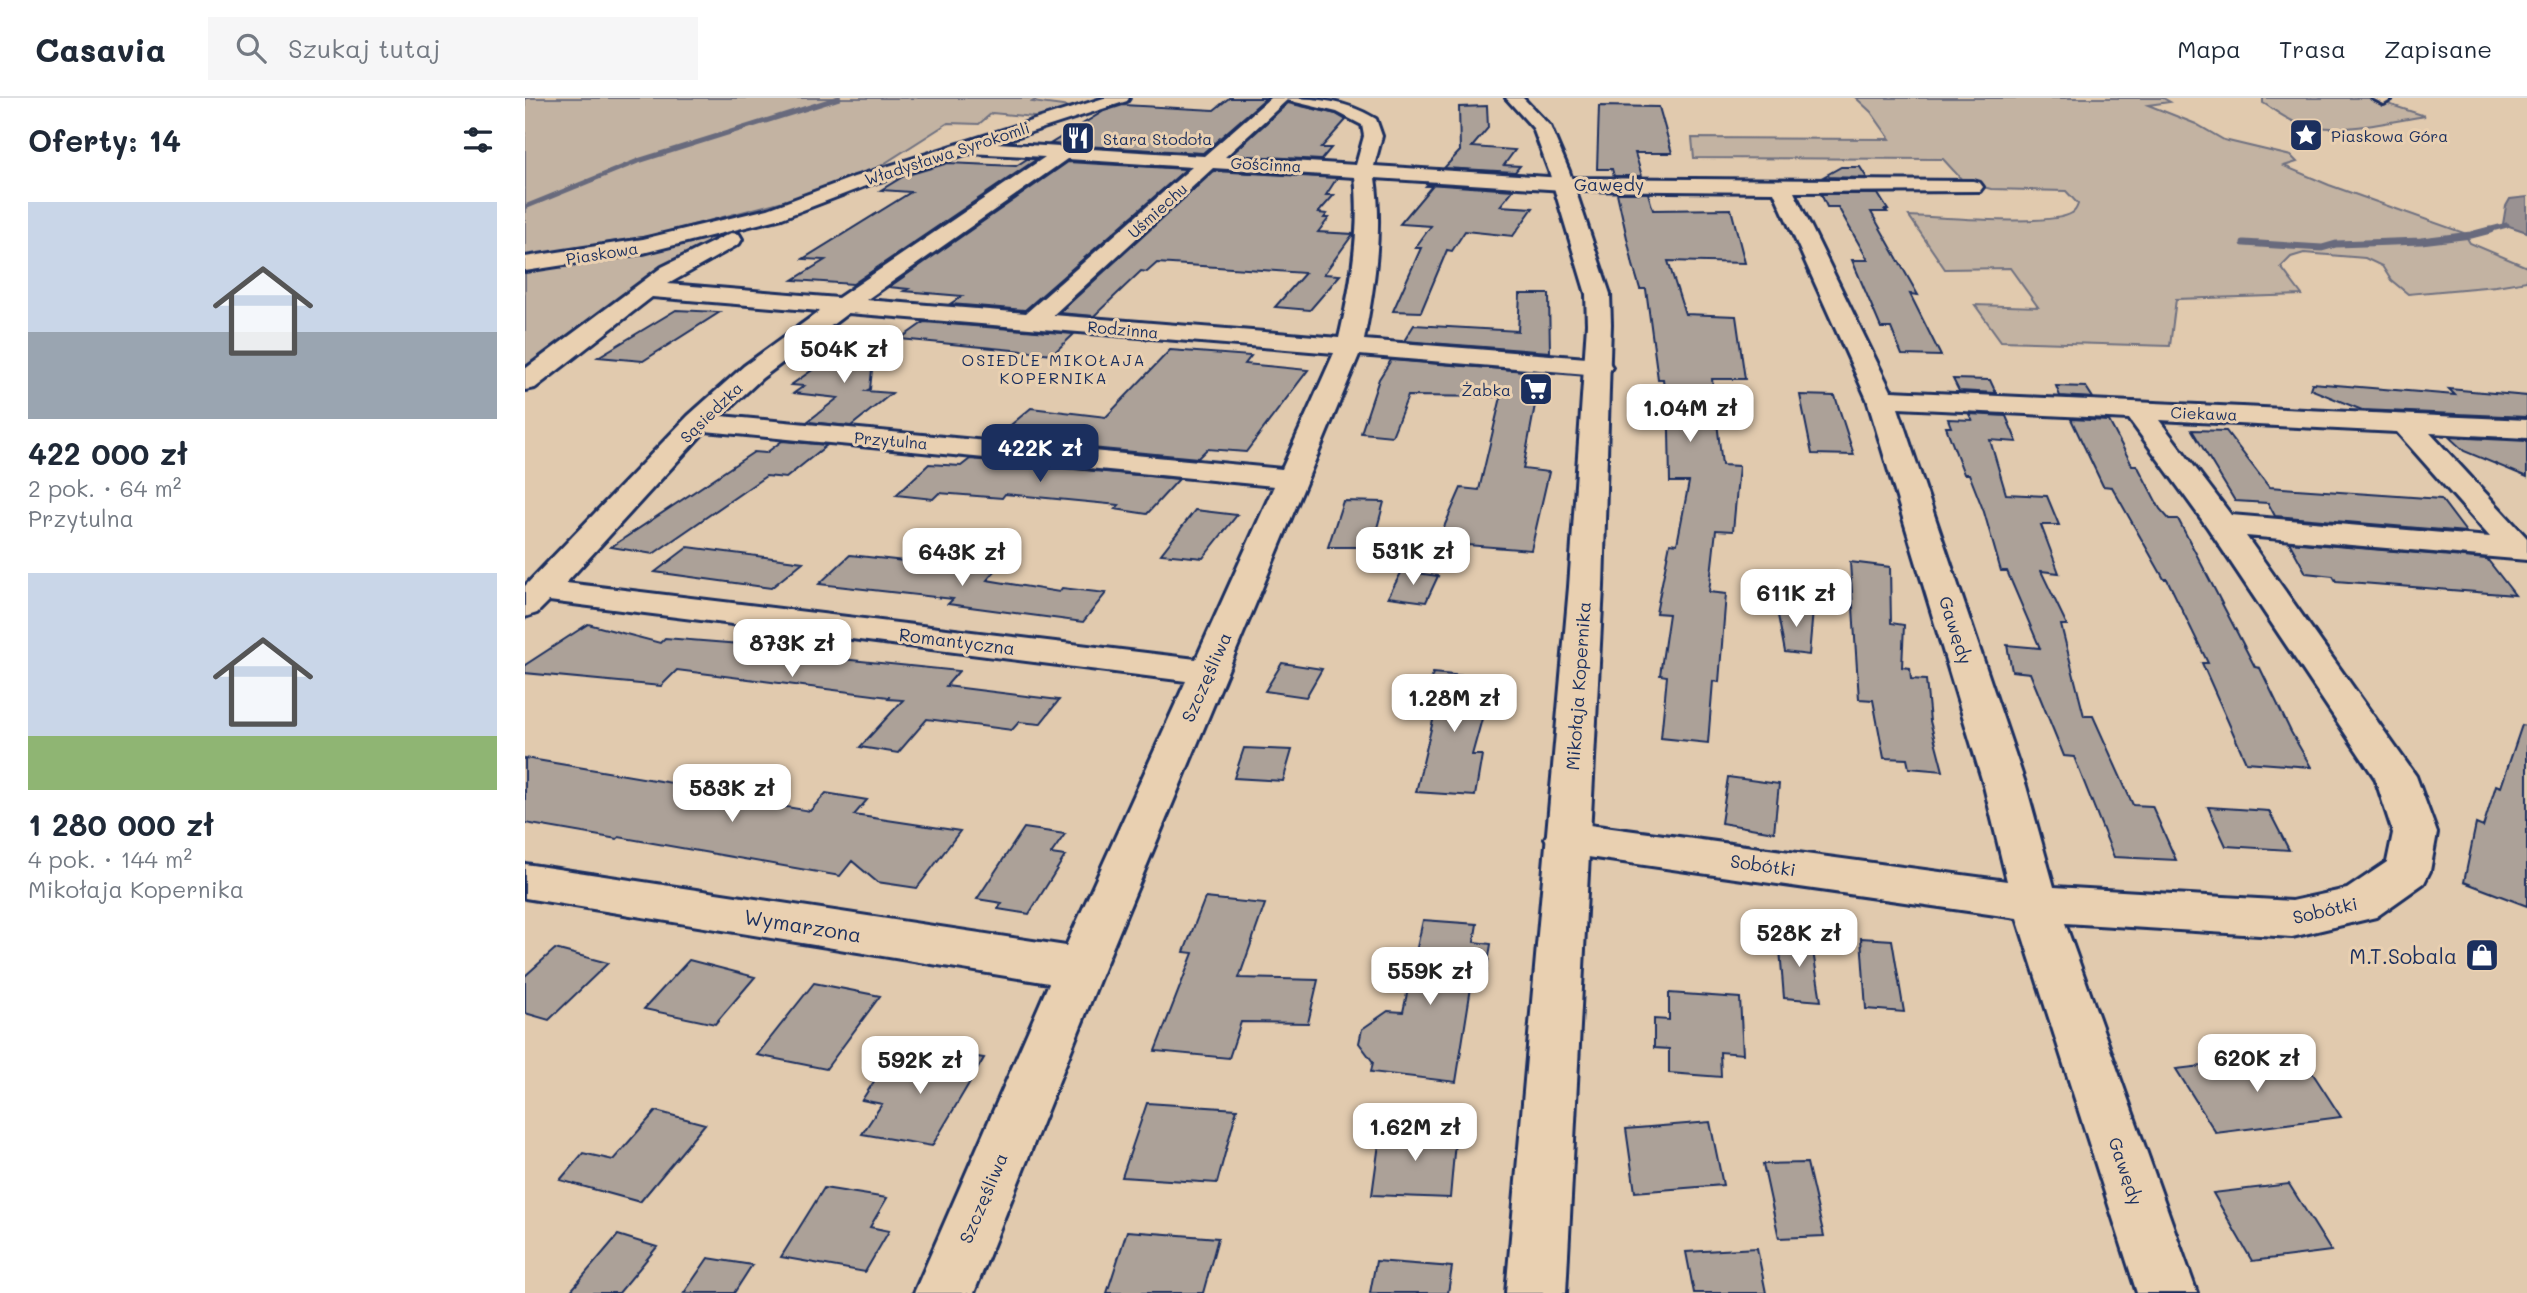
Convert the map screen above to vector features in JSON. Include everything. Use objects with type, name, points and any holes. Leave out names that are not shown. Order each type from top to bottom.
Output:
[{"type":"street","name":"Władysława Syrokomli","points":[[678,238],[775,214],[861,181],[1121,98]]},
{"type":"street","name":"Uśmiechu","points":[[1033,320],[1280,98]]},
{"type":"street","name":"Szczęśliwa","points":[[944,1293],[1207,672],[1350,347],[1359,303],[1366,226],[1368,200],[1364,170],[1373,136],[1370,123],[1355,112],[1330,103],[1293,98]]},
{"type":"street","name":"Mikołaja Kopernika","points":[[1514,98],[1541,126],[1564,184],[1598,294],[1598,367],[1536,1293]]},
{"type":"street","name":"Gościnna","points":[[967,147],[1564,184]]},
{"type":"street","name":"Sąsiedzka","points":[[533,598],[698,422],[753,372],[844,305],[1062,154]]},
{"type":"street","name":"Gawędy","points":[[1564,184],[1781,186],[1881,400],[2005,786],[2035,903],[2167,1293]]},
{"type":"street","points":[[1781,186],[1973,187]]},
{"type":"street","name":"Władysława Syrokomli","points":[[525,382],[670,272],[775,214]]},
{"type":"street","name":"Piaskowa","points":[[525,264],[603,254],[678,238]]},
{"type":"street","name":"Rodzinna","points":[[649,290],[1598,367]]},
{"type":"street","name":"Ciekawa","points":[[1881,400],[2527,429]]},
{"type":"street","name":"Sobótki","points":[[1567,838],[2035,903],[2292,919],[2360,904],[2408,871],[2415,833],[2395,776],[2221,524],[2137,411]]},
{"type":"street","name":"Przytulna","points":[[698,422],[1293,479]]},
{"type":"street","points":[[2406,424],[2523,549]]},
{"type":"street","points":[[2221,524],[2523,549]]},
{"type":"street","name":"Romantyczna","points":[[533,598],[1207,672]]},
{"type":"street","name":"Wymarzona","points":[[525,881],[1080,968]]},
{"type":"shaded area","points":[[525,98],[1039,98],[1032,102],[1078,108],[1044,118],[992,113],[979,124],[948,123],[860,179],[655,235],[525,256]]},
{"type":"shaded area","points":[[1856,98],[2163,98],[2170,102],[2148,105],[2196,124],[2224,140],[2291,156],[2297,162],[2284,166],[2329,185],[2464,233],[2470,243],[2527,267],[2527,281],[2408,294],[2391,280],[2382,266],[2365,258],[2304,253],[2291,257],[2281,267],[2302,295],[2176,299],[2170,346],[2001,341],[1975,305],[2038,307],[2010,268],[1945,269],[1909,216],[2042,220],[2060,217],[2076,209],[2078,204],[2066,191],[1991,189],[1964,182],[1943,159],[1694,158],[1692,138],[1890,139],[1871,112]]},
{"type":"shaded area","points":[[2263,98],[2370,98],[2425,116],[2360,127],[2327,128],[2291,120],[2263,103]]},
{"type":"shaded area","points":[[2527,197],[2527,232],[2503,224],[2510,199]]},
{"type":"shaded area","points":[[745,225],[747,227],[679,259],[525,375],[525,268]]},
{"type":"building","points":[[1229,98],[1266,98],[1203,153],[1050,144],[1104,111],[1123,105],[1214,110]]},
{"type":"building","points":[[1288,103],[1336,114],[1346,120],[1321,148],[1331,148],[1321,160],[1231,155]]},
{"type":"building","points":[[1487,106],[1488,128],[1472,147],[1515,150],[1504,165],[1520,166],[1515,172],[1444,168],[1460,151],[1459,107]]},
{"type":"building","points":[[1599,106],[1659,107],[1672,153],[1635,153],[1642,176],[1614,176],[1612,169],[1597,169]]},
{"type":"building","points":[[1027,159],[1037,159],[853,284],[793,280],[825,260],[803,259],[911,192],[881,190],[904,176],[948,163],[1016,166]]},
{"type":"building","points":[[1068,162],[1186,169],[1025,310],[950,304],[962,296],[904,291],[908,289],[889,287]]},
{"type":"building","points":[[1841,167],[1860,167],[1867,178],[1823,177]]},
{"type":"building","points":[[1214,171],[1337,178],[1326,195],[1334,195],[1318,213],[1327,214],[1324,218],[1329,218],[1318,232],[1353,234],[1324,274],[1340,275],[1310,310],[1275,307],[1305,273],[1157,263],[1147,272],[1141,271],[1094,316],[1059,313]]},
{"type":"building","points":[[1428,184],[1513,190],[1500,206],[1533,208],[1513,236],[1465,231],[1452,251],[1447,250],[1421,312],[1393,311],[1421,248],[1415,248],[1431,226],[1400,224],[1432,186],[1426,186]]},
{"type":"building","points":[[1617,193],[1648,193],[1653,210],[1731,209],[1745,263],[1668,261],[1685,314],[1736,316],[1745,379],[1712,379],[1722,465],[1739,466],[1733,531],[1716,530],[1709,592],[1726,594],[1719,682],[1713,681],[1708,743],[1661,738],[1667,676],[1660,675],[1669,614],[1656,613],[1670,543],[1677,544],[1689,482],[1670,482],[1669,431],[1663,379],[1658,379],[1646,289],[1640,289]]},
{"type":"building","points":[[1821,194],[1878,194],[1888,210],[1871,212],[1918,295],[1910,294],[1941,356],[1902,355],[1891,328],[1881,328],[1852,260],[1868,260],[1838,207],[1827,207]]},
{"type":"building","points":[[1520,294],[1549,294],[1550,352],[1404,341],[1414,325],[1518,331]]},
{"type":"building","points":[[676,310],[720,312],[643,361],[598,357]]},
{"type":"building","points":[[924,322],[1074,334],[1053,354],[900,339]]},
{"type":"building","points":[[855,340],[875,341],[870,389],[866,391],[892,393],[851,426],[807,422],[838,398],[794,393],[804,386],[791,385]]},
{"type":"building","points":[[1170,350],[1251,356],[1245,364],[1308,370],[1246,452],[1207,449],[1198,458],[994,439],[1031,408],[1106,417]]},
{"type":"building","points":[[1391,360],[1548,373],[1547,399],[1545,405],[1535,405],[1523,469],[1549,472],[1531,550],[1467,545],[1463,555],[1433,552],[1461,488],[1479,490],[1501,397],[1408,396],[1392,436],[1361,433],[1379,379]]},
{"type":"building","points":[[1953,379],[1990,380],[1996,393],[1959,391]]},
{"type":"building","points":[[2312,383],[2455,395],[2449,389],[2527,396],[2527,417],[2362,410],[2310,389]]},
{"type":"building","points":[[2056,386],[2086,387],[2093,398],[2060,396]]},
{"type":"building","points":[[1800,395],[1835,396],[1854,455],[1812,454]]},
{"type":"building","points":[[1969,414],[2006,416],[2017,442],[1990,440],[2006,494],[2047,496],[2059,525],[2041,525],[2059,573],[2041,571],[2067,625],[2061,625],[2084,716],[2093,716],[2133,805],[2152,806],[2176,860],[2114,857],[2074,757],[2064,756],[2030,673],[2012,671],[2007,645],[2040,648],[2007,571],[2001,571],[1984,512],[1969,474],[1964,474],[1946,427],[1951,427],[1948,419],[1972,420]]},
{"type":"building","points":[[2071,419],[2109,421],[2132,465],[2137,465],[2160,509],[2169,519],[2178,519],[2311,767],[2246,762],[2202,663],[2208,663],[2167,579],[2164,579],[2112,487],[2103,486]]},
{"type":"building","points":[[2192,430],[2226,431],[2269,487],[2441,499],[2466,532],[2275,516],[2268,503],[2235,501]]},
{"type":"building","points":[[2449,437],[2527,441],[2527,477],[2464,451]]},
{"type":"building","points":[[782,441],[827,445],[786,478],[766,476],[653,554],[611,547],[754,452],[766,453]]},
{"type":"building","points":[[970,459],[1179,479],[1147,514],[1115,509],[1119,505],[1005,494],[1002,498],[939,493],[933,499],[896,495],[929,464],[961,466]]},
{"type":"building","points":[[1343,501],[1384,502],[1372,547],[1328,547]]},
{"type":"building","points":[[1195,510],[1237,515],[1203,558],[1161,554]]},
{"type":"building","points":[[2289,542],[2487,559],[2515,595],[2336,581],[2333,576],[2306,573]]},
{"type":"building","points":[[688,547],[803,562],[771,588],[655,572]]},
{"type":"building","points":[[850,555],[995,571],[987,580],[1059,592],[1062,588],[1106,593],[1083,622],[948,604],[953,599],[819,584]]},
{"type":"building","points":[[1850,562],[1890,567],[1891,623],[1904,625],[1902,667],[1910,668],[1911,679],[1926,680],[1930,721],[1943,771],[1909,768],[1907,759],[1884,758],[1873,700],[1859,699]]},
{"type":"building","points":[[1402,571],[1438,576],[1426,602],[1388,597]]},
{"type":"building","points":[[1776,605],[1813,610],[1809,655],[1785,652]]},
{"type":"building","points":[[588,624],[660,643],[665,638],[753,645],[796,650],[792,654],[959,671],[946,686],[1059,700],[1040,724],[1019,722],[1012,730],[927,719],[898,753],[860,747],[903,700],[677,670],[661,686],[525,673],[525,665]]},
{"type":"building","points":[[1282,663],[1322,669],[1306,697],[1265,691]]},
{"type":"building","points":[[1433,673],[1493,679],[1472,755],[1482,755],[1475,796],[1416,792],[1436,708],[1422,707]]},
{"type":"building","points":[[2522,725],[2527,726],[2527,906],[2464,882],[2476,824],[2483,827],[2496,785],[2501,787]]},
{"type":"building","points":[[1244,748],[1292,750],[1283,781],[1234,778]]},
{"type":"building","points":[[525,758],[684,785],[679,789],[810,811],[826,793],[867,800],[854,815],[960,831],[917,888],[877,882],[852,861],[840,876],[619,837],[617,839],[525,823]]},
{"type":"building","points":[[1728,777],[1779,784],[1774,832],[1721,823]]},
{"type":"building","points":[[2208,807],[2269,811],[2289,850],[2226,846]]},
{"type":"building","points":[[1024,828],[1065,834],[1051,854],[1065,856],[1029,914],[998,909],[1002,903],[977,899]]},
{"type":"building","points":[[1205,898],[1265,904],[1239,978],[1318,980],[1308,1023],[1241,1022],[1229,1058],[1155,1051],[1193,953],[1184,952]]},
{"type":"building","points":[[1423,920],[1477,924],[1474,942],[1491,944],[1486,976],[1473,975],[1456,1082],[1371,1072],[1373,1062],[1359,1043],[1362,1029],[1388,1011],[1403,1012]]},
{"type":"building","points":[[1779,937],[1811,939],[1821,1001],[1784,998]]},
{"type":"building","points":[[1861,938],[1892,940],[1904,1012],[1866,1009]]},
{"type":"building","points":[[555,949],[608,963],[549,1020],[525,1013],[525,976]]},
{"type":"building","points":[[689,960],[755,977],[715,1024],[644,1009]]},
{"type":"building","points":[[814,983],[880,996],[826,1069],[757,1055]]},
{"type":"building","points":[[1669,993],[1740,998],[1743,1054],[1720,1052],[1721,1077],[1669,1073],[1669,1049],[1654,1048],[1654,1019],[1669,1020]]},
{"type":"building","points":[[917,1048],[984,1058],[932,1146],[862,1134],[882,1104],[862,1100],[880,1072],[900,1075]]},
{"type":"building","points":[[2262,1059],[2266,1065],[2304,1060],[2341,1117],[2216,1133],[2176,1069]]},
{"type":"building","points":[[1147,1103],[1237,1109],[1217,1183],[1122,1177]]},
{"type":"building","points":[[656,1111],[705,1124],[640,1202],[560,1180],[583,1153],[613,1160]]},
{"type":"building","points":[[1710,1122],[1723,1185],[1635,1192],[1626,1129]]},
{"type":"building","points":[[1381,1129],[1456,1130],[1450,1198],[1372,1195]]},
{"type":"building","points":[[1807,1163],[1824,1236],[1779,1238],[1763,1164]]},
{"type":"building","points":[[2289,1184],[2331,1251],[2252,1261],[2213,1193]]},
{"type":"building","points":[[824,1188],[887,1198],[870,1227],[889,1231],[865,1272],[781,1257]]},
{"type":"building","points":[[1127,1231],[1218,1238],[1203,1293],[1107,1293]]},
{"type":"building","points":[[618,1235],[657,1247],[619,1293],[569,1293]]},
{"type":"building","points":[[1757,1248],[1766,1293],[1694,1293],[1686,1252]]},
{"type":"building","points":[[708,1258],[752,1265],[734,1293],[684,1293]]},
{"type":"building","points":[[1376,1261],[1452,1267],[1448,1293],[1370,1293]]},
{"type":"waterway","points":[[525,207],[638,161],[839,98]]},
{"type":"waterway","points":[[2484,231],[2507,225]]},
{"type":"waterway","points":[[2244,243],[2322,248],[2336,244],[2421,241],[2490,230]]},
{"type":"place","name":"Piaskowa Góra","points":[[2306,135]]},
{"type":"place","name":"Stara Stodoła","points":[[1078,138]]},
{"type":"place","name":"Żabka","points":[[1536,389]]},
{"type":"place","name":"M.T.Sobala","points":[[2482,955]]},
{"type":"district","name":"OSIEDLE MIKOŁAJA KOPERNIKA","points":[[1054,368]]}]
